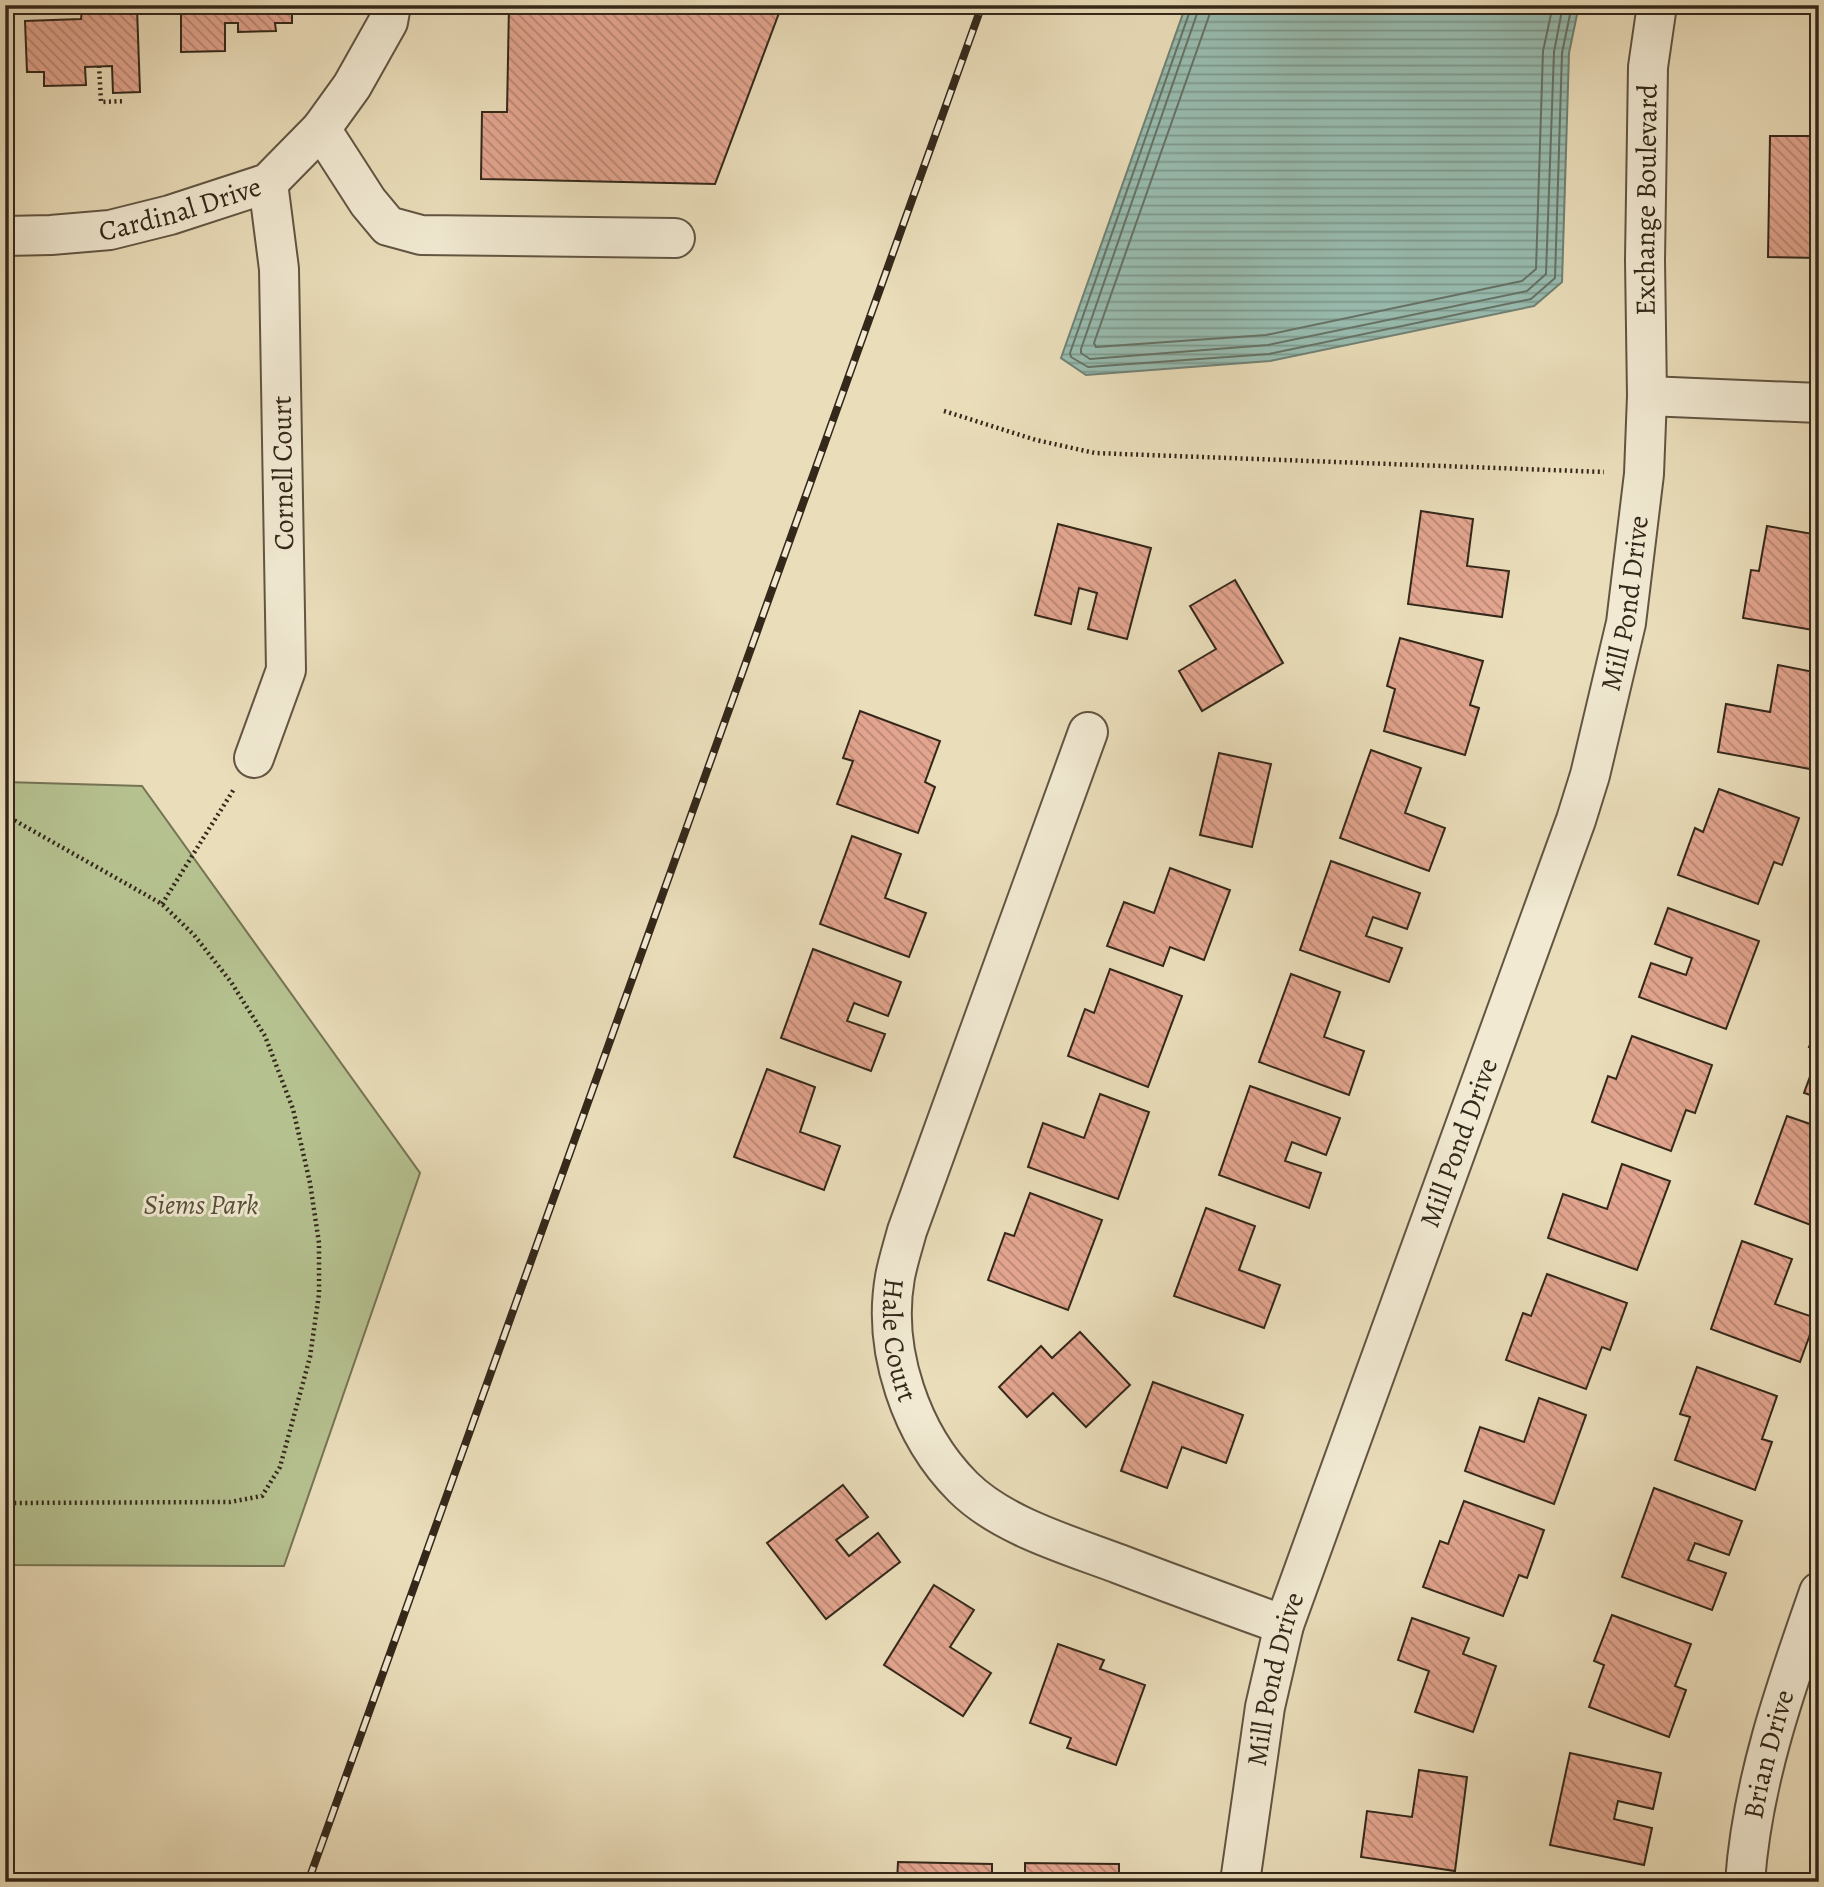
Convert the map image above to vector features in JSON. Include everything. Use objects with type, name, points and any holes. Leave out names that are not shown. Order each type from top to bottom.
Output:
[{"type":"street","name":"Cardinal Drive","points":[[5,236],[110,230],[170,215],[268,183],[321,129],[352,86],[388,22],[391,5]]},
{"type":"street","name":"Exchange Boulevard","points":[[1647,396],[1645,260],[1648,81],[1657,5]]},
{"type":"street","points":[[321,129],[368,202],[388,226],[421,235],[675,238]]},
{"type":"street","name":"Cornell Court","points":[[254,758],[286,670],[279,269],[268,183]]},
{"type":"street","points":[[1647,396],[1819,403]]},
{"type":"street","name":"Mill Pond Drive","points":[[1240,1882],[1265,1707],[1284,1625],[1587,786],[1626,622],[1644,474],[1647,396]]},
{"type":"street","name":"Hale Court","points":[[1088,732],[907,1231],[894,1287],[893,1331],[896,1359],[921,1429],[963,1488],[988,1507],[1065,1544],[1284,1625]]},
{"type":"street","name":"Brian Drive","points":[[1745,1882],[1752,1827],[1775,1722],[1819,1592]]},
{"type":"path","points":[[99,66],[101,102],[125,101]]},
{"type":"path","points":[[944,411],[1037,440],[1095,453],[1644,474]]},
{"type":"path","points":[[162,904],[254,758]]},
{"type":"path","points":[[5,815],[162,904],[194,935],[231,982],[265,1036],[293,1109],[310,1183],[319,1243],[319,1294],[310,1357],[280,1467],[262,1496],[230,1502],[5,1503]]},
{"type":"green space","name":"Siems Park","points":[[5,782],[142,786],[420,1173],[284,1566],[5,1565]]},
{"type":"water","points":[[1186,5],[1579,5],[1569,53],[1562,282],[1534,306],[1270,361],[1086,375],[1061,358]]},
{"type":"building","points":[[181,5],[292,5],[292,23],[275,23],[276,31],[238,32],[238,23],[225,23],[225,51],[181,52]]},
{"type":"building","points":[[509,5],[782,5],[715,184],[481,179],[482,112],[507,112]]},
{"type":"building","points":[[137,8],[140,92],[113,93],[112,66],[85,67],[86,85],[44,86],[44,72],[27,72],[25,21],[81,19],[82,10]]},
{"type":"building","points":[[1770,136],[1819,136],[1819,258],[1768,257]]},
{"type":"building","points":[[1421,511],[1473,519],[1467,566],[1509,571],[1502,617],[1408,604]]},
{"type":"building","points":[[1058,524],[1151,548],[1127,639],[1088,629],[1097,593],[1079,588],[1071,624],[1035,615]]},
{"type":"building","points":[[1767,526],[1819,535],[1819,631],[1743,618],[1751,570],[1759,571]]},
{"type":"building","points":[[1235,580],[1283,663],[1202,711],[1179,671],[1216,649],[1190,606]]},
{"type":"building","points":[[1400,638],[1483,661],[1470,705],[1479,708],[1465,755],[1384,731],[1395,689],[1387,686]]},
{"type":"building","points":[[1778,665],[1819,673],[1819,721],[1810,769],[1718,752],[1726,704],[1770,712]]},
{"type":"building","points":[[860,711],[940,741],[925,782],[935,787],[918,833],[837,804],[853,761],[843,758]]},
{"type":"building","points":[[1371,750],[1421,768],[1405,813],[1445,828],[1429,871],[1340,838]]},
{"type":"building","points":[[1219,753],[1271,764],[1252,847],[1200,835]]},
{"type":"building","points":[[1719,789],[1799,818],[1782,865],[1774,862],[1758,904],[1678,875],[1695,828],[1703,832]]},
{"type":"building","points":[[852,836],[901,854],[885,898],[926,913],[909,957],[820,924]]},
{"type":"building","points":[[1331,861],[1420,893],[1407,929],[1373,917],[1366,936],[1402,948],[1389,982],[1300,950]]},
{"type":"building","points":[[1170,868],[1230,890],[1204,960],[1170,947],[1163,966],[1107,946],[1124,902],[1154,913]]},
{"type":"building","points":[[1668,908],[1759,941],[1726,1029],[1639,997],[1651,963],[1686,975],[1692,958],[1655,944]]},
{"type":"building","points":[[813,949],[901,982],[888,1016],[854,1003],[847,1021],[885,1034],[871,1071],[781,1038]]},
{"type":"building","points":[[1110,969],[1182,996],[1148,1087],[1068,1056],[1085,1009],[1094,1013]]},
{"type":"building","points":[[1291,974],[1340,992],[1324,1037],[1364,1051],[1349,1095],[1259,1062]]},
{"type":"building","points":[[1819,1022],[1819,1050],[1809,1047]]},
{"type":"building","points":[[1632,1036],[1712,1065],[1695,1113],[1686,1110],[1671,1151],[1592,1122],[1608,1076],[1616,1079]]},
{"type":"building","points":[[1819,1052],[1819,1098],[1804,1093]]},
{"type":"building","points":[[767,1069],[815,1087],[800,1132],[840,1146],[824,1190],[734,1157]]},
{"type":"building","points":[[1250,1086],[1340,1118],[1326,1155],[1292,1142],[1285,1161],[1321,1173],[1309,1208],[1219,1175]]},
{"type":"building","points":[[1100,1094],[1149,1112],[1118,1199],[1028,1167],[1043,1123],[1084,1138]]},
{"type":"building","points":[[1787,1116],[1819,1127],[1819,1228],[1755,1204]]},
{"type":"building","points":[[1622,1164],[1670,1181],[1637,1270],[1548,1238],[1563,1194],[1607,1209]]},
{"type":"building","points":[[1030,1193],[1102,1220],[1068,1310],[988,1280],[1005,1233],[1014,1236]]},
{"type":"building","points":[[1206,1208],[1255,1226],[1239,1270],[1280,1285],[1264,1328],[1174,1296]]},
{"type":"building","points":[[1742,1241],[1792,1259],[1775,1304],[1816,1318],[1800,1362],[1711,1329]]},
{"type":"building","points":[[1547,1274],[1627,1303],[1610,1350],[1602,1347],[1586,1389],[1506,1360],[1523,1313],[1531,1316]]},
{"type":"building","points":[[1080,1332],[1130,1385],[1086,1427],[1053,1393],[1027,1417],[999,1387],[1041,1346],[1052,1358]]},
{"type":"building","points":[[1697,1367],[1777,1396],[1762,1439],[1772,1442],[1755,1490],[1675,1460],[1690,1417],[1680,1414]]},
{"type":"building","points":[[1153,1382],[1243,1415],[1226,1463],[1182,1447],[1167,1488],[1121,1471]]},
{"type":"building","points":[[1539,1398],[1586,1415],[1554,1504],[1465,1471],[1480,1427],[1524,1442]]},
{"type":"building","points":[[843,1485],[868,1517],[836,1540],[849,1556],[878,1533],[900,1562],[826,1619],[767,1543]]},
{"type":"building","points":[[1654,1488],[1742,1521],[1729,1555],[1695,1543],[1688,1560],[1726,1573],[1712,1610],[1622,1577]]},
{"type":"building","points":[[1464,1501],[1544,1530],[1527,1578],[1519,1575],[1503,1616],[1423,1587],[1440,1541],[1448,1544]]},
{"type":"building","points":[[934,1585],[974,1610],[950,1647],[991,1673],[963,1716],[884,1665]]},
{"type":"building","points":[[1612,1615],[1691,1644],[1675,1686],[1686,1690],[1669,1737],[1589,1707],[1604,1665],[1594,1661]]},
{"type":"building","points":[[1412,1618],[1469,1638],[1463,1654],[1496,1666],[1473,1732],[1415,1712],[1429,1671],[1398,1660]]},
{"type":"building","points":[[1058,1644],[1104,1660],[1100,1669],[1145,1685],[1116,1765],[1067,1748],[1071,1738],[1030,1723]]},
{"type":"building","points":[[1570,1753],[1661,1773],[1653,1809],[1618,1801],[1614,1819],[1652,1828],[1644,1865],[1550,1845]]},
{"type":"building","points":[[1419,1770],[1467,1777],[1455,1871],[1361,1857],[1367,1811],[1412,1817]]},
{"type":"building","points":[[898,1862],[992,1864],[992,1882],[897,1882]]},
{"type":"building","points":[[1025,1863],[1119,1864],[1119,1882],[1025,1882]]},
{"type":"railway","points":[[308,1882],[982,5]]}]
